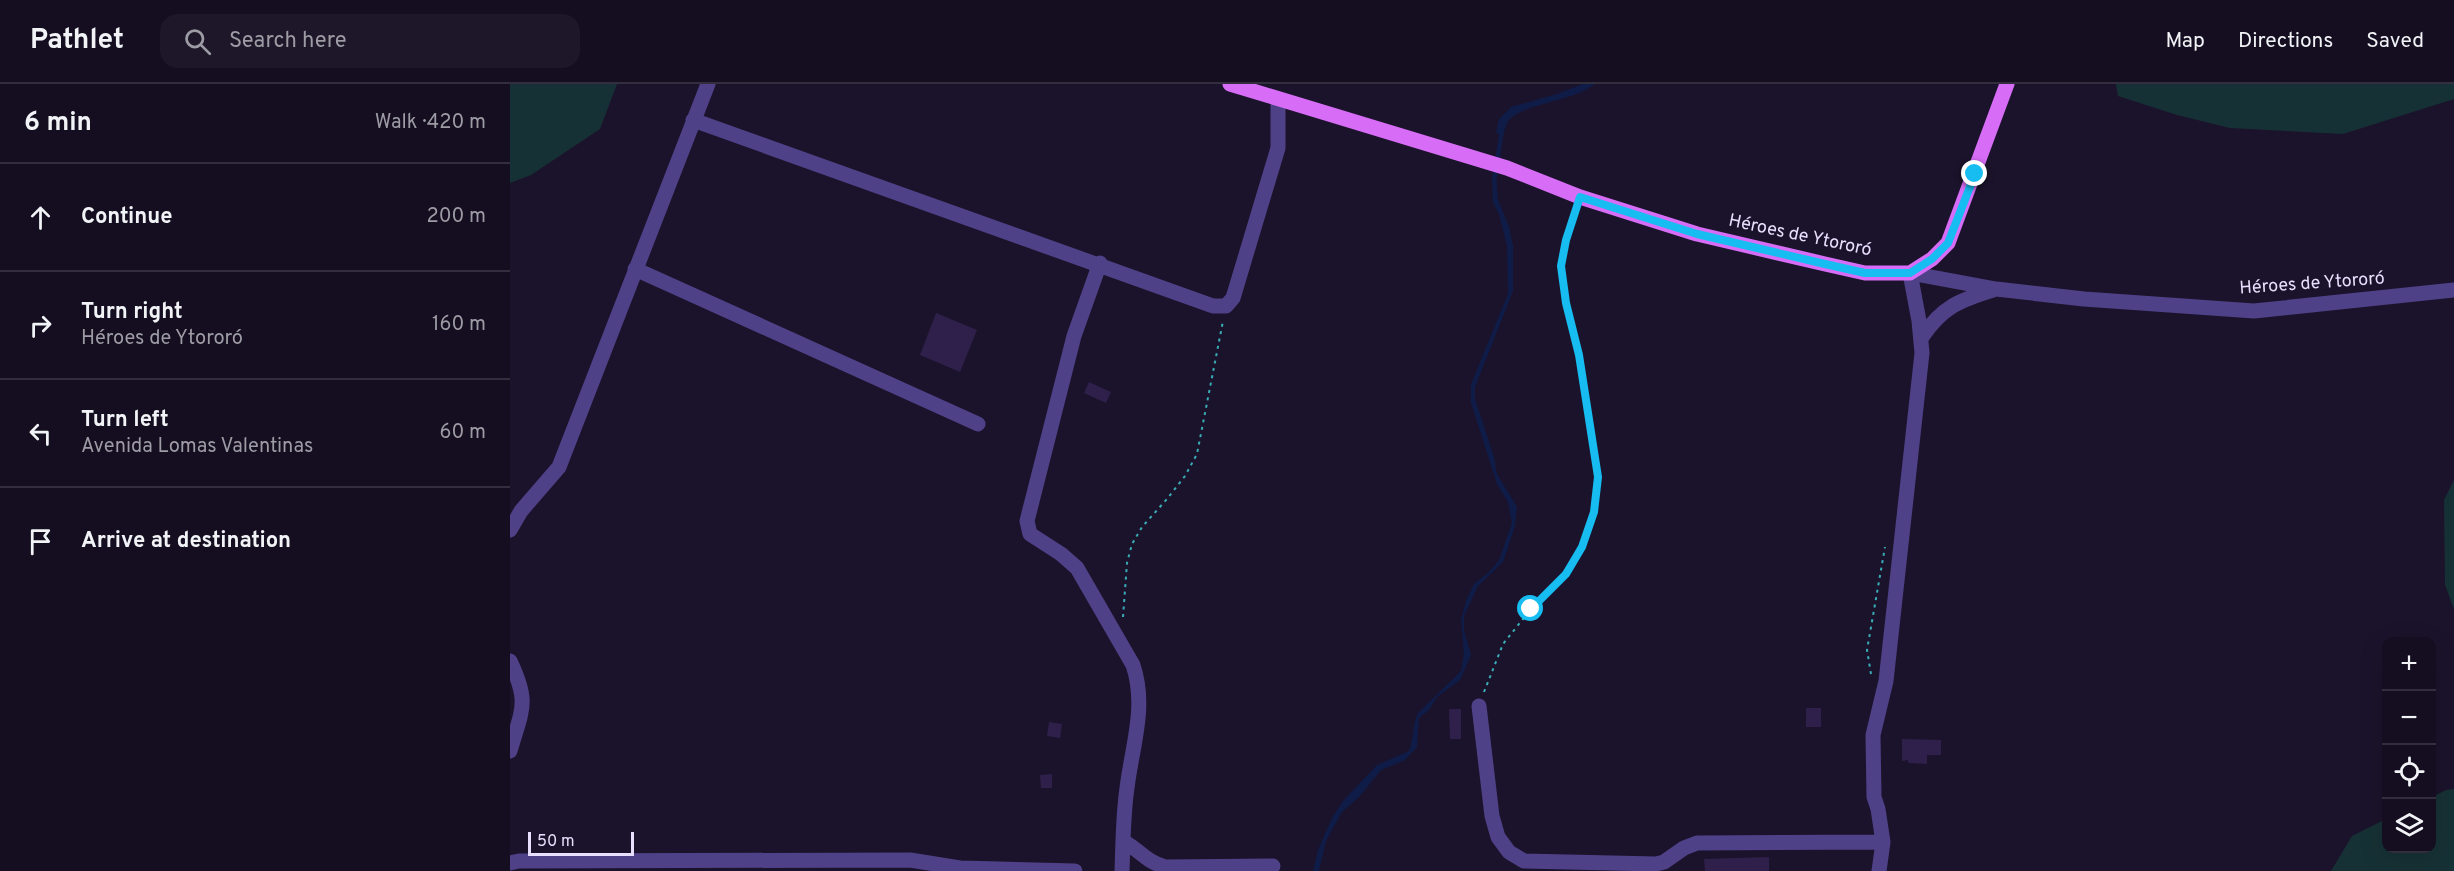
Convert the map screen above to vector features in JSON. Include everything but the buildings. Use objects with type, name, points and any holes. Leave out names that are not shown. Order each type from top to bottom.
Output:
[{"type":"main road","name":"Héroes de Ytororó","points":[[1230,84],[1507,168],[1580,197],[1697,234],[1865,273],[1910,273]]},
{"type":"main road","points":[[1910,273],[1932,259],[1948,243],[2007,84]]},
{"type":"street","points":[[510,530],[521,511],[559,467],[708,84]]},
{"type":"street","points":[[693,120],[1100,263],[1213,306],[1226,306],[1233,298],[1278,148],[1278,99]]},
{"type":"street","points":[[1100,263],[1074,336],[1027,521],[1030,534],[1061,554],[1077,568],[1122,644],[1139,683],[1141,700],[1126,789],[1122,871]]},
{"type":"street","points":[[635,268],[978,424]]},
{"type":"street","points":[[1879,871],[1883,842],[1874,797],[1872,743],[1886,681],[1922,353],[1922,337],[1910,273]]},
{"type":"street","name":"Héroes de Ytororó","points":[[1910,273],[1996,289],[2084,299],[2254,311],[2454,290]]},
{"type":"street","points":[[1922,337],[1941,314],[1951,306],[1996,289]]},
{"type":"street","points":[[510,661],[522,690],[524,705],[510,752]]},
{"type":"street","points":[[1479,706],[1492,816],[1498,837],[1509,852],[1524,861],[1656,864],[1664,862],[1684,848],[1696,843],[1883,842]]},
{"type":"street","points":[[1124,842],[1137,849],[1150,862],[1165,867],[1273,866]]},
{"type":"street","points":[[513,858],[910,860],[960,868],[1075,871]]},
{"type":"path","points":[[1479,706],[1503,644],[1531,609],[1566,574],[1582,547],[1594,512],[1598,477],[1579,355],[1566,303],[1561,266],[1566,240],[1580,197]]},
{"type":"path","points":[[1122,644],[1127,563],[1132,544],[1142,527],[1185,476],[1197,454],[1226,306]]},
{"type":"green space","points":[[510,84],[617,84],[600,129],[531,175],[510,183]]},
{"type":"green space","points":[[2116,84],[2454,84],[2454,99],[2343,134],[2230,128],[2177,115],[2118,96]]},
{"type":"green space","points":[[2454,480],[2454,609],[2445,585],[2444,500]]},
{"type":"green space","points":[[2454,789],[2454,871],[2331,871],[2352,836],[2382,821],[2382,853],[2436,853],[2436,795]]},
{"type":"water","points":[[1583,84],[1595,84],[1586,90],[1519,113],[1509,120],[1503,135],[1496,133],[1499,119],[1511,107]]},
{"type":"water","points":[[1492,175],[1496,177],[1498,200],[1509,227],[1513,246],[1513,291],[1475,387],[1475,399],[1494,457],[1497,474],[1517,507],[1515,526],[1503,562],[1478,586],[1464,616],[1464,630],[1471,655],[1460,680],[1437,697],[1429,710],[1419,718],[1417,747],[1405,760],[1381,770],[1360,796],[1342,812],[1326,841],[1319,871],[1313,871],[1318,850],[1332,818],[1343,801],[1377,765],[1409,751],[1418,713],[1461,671],[1464,654],[1461,620],[1466,601],[1474,584],[1499,560],[1512,523],[1508,502],[1497,484],[1471,403],[1471,384],[1508,294],[1507,246],[1499,214],[1493,203]]},
{"type":"waterway","points":[[1494,181],[1502,130]]},
{"type":"route","points":[[1531,609],[1566,574],[1582,547],[1594,512],[1598,477],[1594,441],[1579,355],[1566,303],[1561,266],[1566,240],[1580,197],[1697,234],[1825,264],[1865,273],[1910,273],[1932,259],[1948,243],[1975,174]]}]
